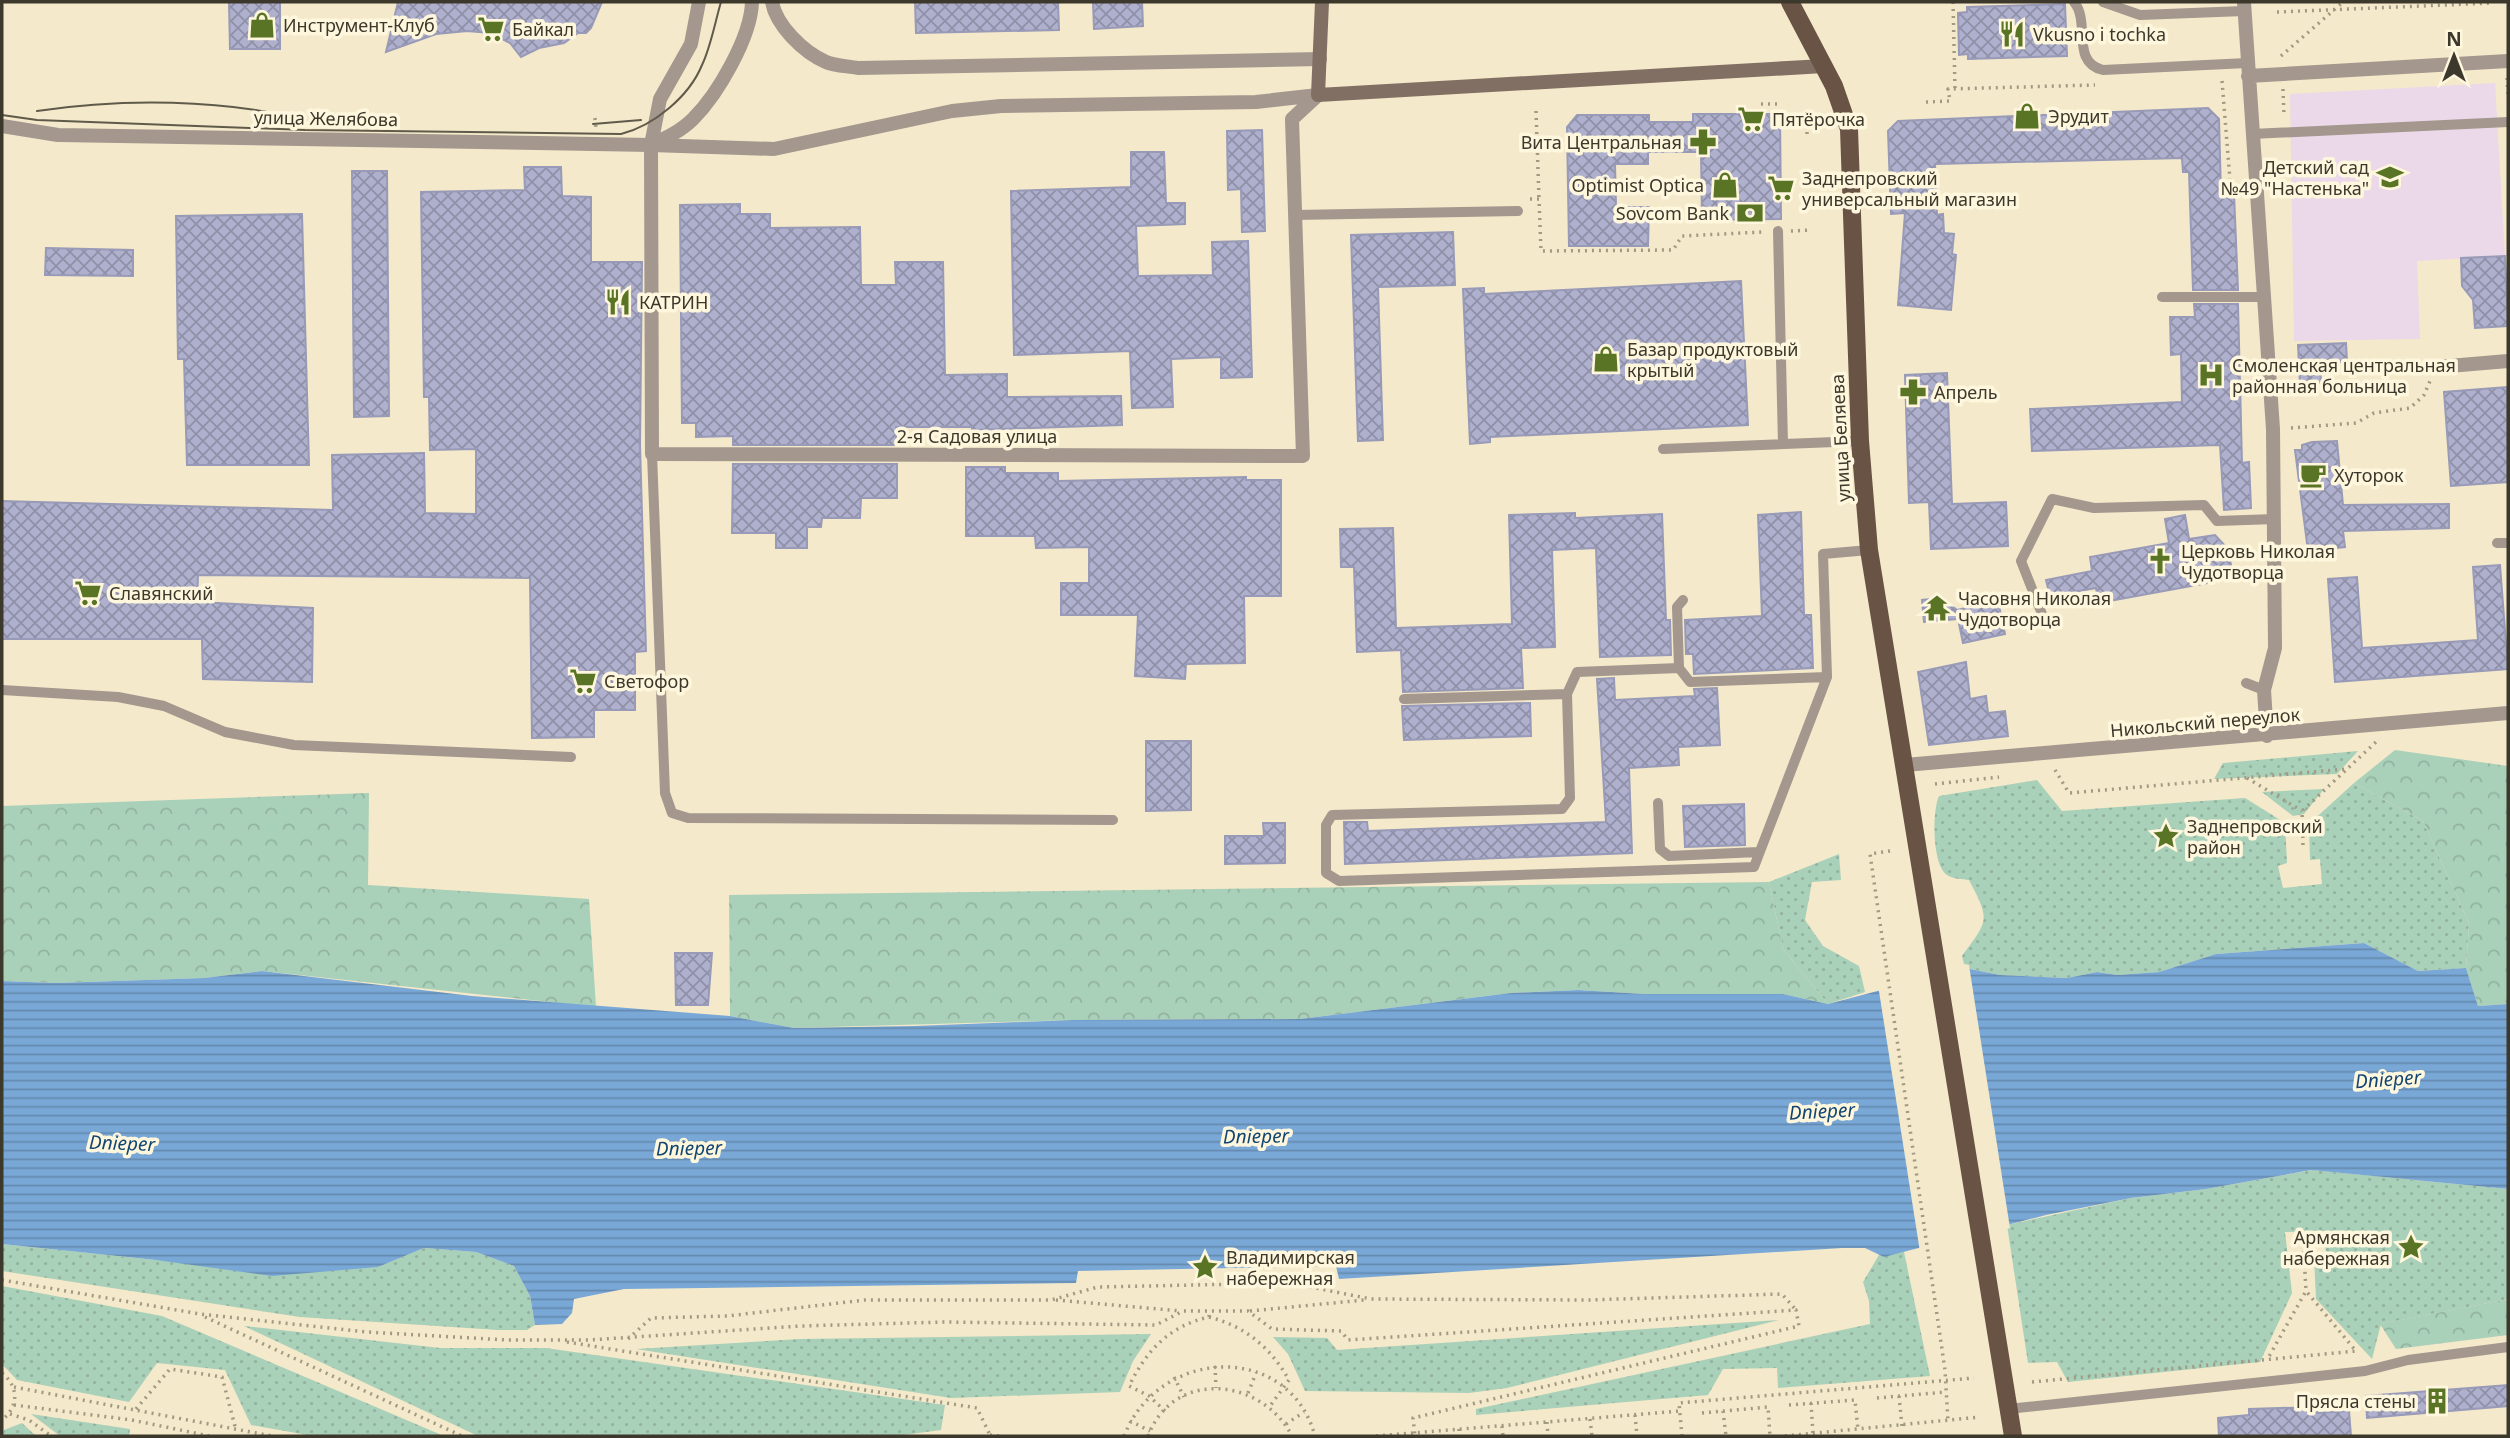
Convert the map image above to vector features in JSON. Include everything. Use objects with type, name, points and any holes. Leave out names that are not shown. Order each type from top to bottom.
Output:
[{"type":"main road","points":[[1322,2],[1318,95],[1824,66]]},
{"type":"main road","name":"улица Беляева","points":[[1790,2],[1844,107],[1853,151],[1860,441],[1868,550],[2013,1436]]},
{"type":"street","points":[[652,454],[650,145],[660,99],[691,44],[699,2]]},
{"type":"street","points":[[2244,6],[2273,429],[2275,648],[2264,690],[2267,736]]},
{"type":"street","points":[[650,145],[684,127],[710,99],[752,9],[773,9],[796,40],[825,61],[858,68],[1320,59]]},
{"type":"street","points":[[2248,69],[2508,61]]},
{"type":"street","points":[[1295,215],[1292,120],[1318,95]]},
{"type":"street","name":"улица Желябова","points":[[2,126],[58,135],[774,149],[952,111],[1001,106],[1256,102],[1318,95]]},
{"type":"street","name":"2-я Садовая улица","points":[[652,454],[1303,456],[1295,215]]},
{"type":"street","points":[[2437,367],[2508,361]]},
{"type":"street","name":"Никольский переулок","points":[[1905,765],[2267,736],[2508,713]]},
{"type":"lane","points":[[2074,2],[2080,11],[2086,59],[2092,68],[2248,69]]},
{"type":"lane","points":[[2103,2],[2140,15],[2244,6]]},
{"type":"lane","points":[[2252,134],[2508,122]]},
{"type":"lane","points":[[1295,215],[1518,211]]},
{"type":"lane","points":[[1778,231],[1783,444]]},
{"type":"lane","points":[[2162,298],[2264,297]]},
{"type":"lane","points":[[1663,449],[1860,441]]},
{"type":"lane","points":[[652,454],[665,793],[672,813],[688,818],[1113,820]]},
{"type":"lane","points":[[2042,614],[2021,561],[2052,499],[2094,508],[2204,505],[2217,521],[2275,519]]},
{"type":"lane","points":[[1679,668],[1577,672],[1567,694],[1570,798],[1562,809],[1332,815],[1326,825],[1326,873],[1339,881],[1754,867],[1826,677],[1824,554],[1868,550]]},
{"type":"lane","points":[[1683,600],[1677,607],[1679,668],[1690,682],[1826,677]]},
{"type":"lane","points":[[2246,683],[2264,690]]},
{"type":"lane","points":[[2,690],[118,697],[164,706],[225,732],[294,745],[571,757]]},
{"type":"lane","points":[[1404,699],[1567,694]]},
{"type":"lane","points":[[1658,803],[1660,849],[1669,856],[1758,852]]},
{"type":"lane","points":[[2008,1409],[2365,1371],[2408,1360],[2508,1347]]},
{"type":"path","points":[[1953,2],[1955,89]]},
{"type":"path","points":[[2279,57],[2343,2]]},
{"type":"path","points":[[2277,12],[2493,3]]},
{"type":"path","points":[[2210,82],[2224,81],[2230,180]]},
{"type":"path","points":[[1926,102],[1950,101],[1948,89],[2098,85]]},
{"type":"path","points":[[1761,104],[1782,104]]},
{"type":"path","points":[[1536,110],[1541,251],[1673,250],[1682,236],[1810,230]]},
{"type":"path","points":[[1807,110],[1807,138]]},
{"type":"path","points":[[1525,200],[1539,199]]},
{"type":"path","points":[[2273,429],[2356,423],[2374,413],[2410,408],[2424,395],[2437,367]]},
{"type":"path","points":[[2303,845],[2302,811],[2376,742]]},
{"type":"path","points":[[2044,772],[2057,770],[2069,793],[2347,769]]},
{"type":"path","points":[[1935,784],[2003,776]]},
{"type":"path","points":[[2247,778],[2302,811]]},
{"type":"path","points":[[1890,851],[1870,854],[1945,1370],[1948,1422]]},
{"type":"path","points":[[2267,1360],[2306,1291],[2303,1237]]},
{"type":"path","points":[[2,1280],[200,1314],[367,1332],[555,1340],[628,1339],[853,1324],[1156,1325],[1183,1311]]},
{"type":"path","points":[[1051,1300],[1098,1287],[1290,1283],[1371,1299]]},
{"type":"path","points":[[2032,1382],[2356,1351],[2306,1291]]},
{"type":"path","points":[[628,1339],[651,1318],[727,1316],[865,1300],[1051,1300],[1156,1306],[1183,1311],[1248,1311],[1371,1299],[1588,1300],[1782,1294],[1796,1310],[1799,1326],[1413,1418],[1415,1435]]},
{"type":"path","points":[[1248,1311],[1272,1329],[1341,1331],[1348,1340],[1796,1310]]},
{"type":"path","points":[[1209,1317],[1210,1311]]},
{"type":"path","points":[[200,1314],[462,1436]]},
{"type":"path","points":[[1165,1411],[1149,1396],[1129,1386],[1143,1358],[1163,1337],[1192,1321],[1209,1317],[1229,1322],[1266,1347],[1289,1380],[1270,1406]]},
{"type":"path","points":[[555,1340],[977,1408],[989,1435],[1000,1436]]},
{"type":"path","points":[[1214,1366],[1216,1388]]},
{"type":"path","points":[[1125,1436],[1130,1421],[1149,1396],[1174,1377],[1214,1366],[1256,1373],[1283,1389],[1304,1412],[1315,1436]]},
{"type":"path","points":[[136,1409],[170,1369],[222,1377],[236,1430]]},
{"type":"path","points":[[2,1373],[14,1387],[272,1436]]},
{"type":"path","points":[[1248,1393],[1256,1373]]},
{"type":"path","points":[[1174,1377],[1184,1397]]},
{"type":"path","points":[[1682,1436],[1679,1403],[1974,1378]]},
{"type":"path","points":[[2,1420],[14,1405],[14,1387]]},
{"type":"path","points":[[1130,1421],[1149,1434],[1165,1411],[1184,1397],[1216,1388],[1248,1393],[1270,1406],[1286,1423],[1292,1436]]},
{"type":"path","points":[[1877,1398],[1946,1392]]},
{"type":"path","points":[[1899,1396],[1902,1426]]},
{"type":"path","points":[[1789,1405],[1855,1400],[1858,1430]]},
{"type":"path","points":[[1811,1404],[1814,1434]]},
{"type":"path","points":[[14,1405],[132,1420],[209,1436]]},
{"type":"path","points":[[1702,1413],[1768,1407],[1770,1436]]},
{"type":"path","points":[[1376,1436],[1415,1435],[1680,1411]]},
{"type":"path","points":[[1724,1411],[1726,1436]]},
{"type":"path","points":[[1286,1423],[1304,1412]]},
{"type":"path","points":[[9,1413],[29,1420],[51,1436]]},
{"type":"path","points":[[1635,1415],[1637,1436]]},
{"type":"path","points":[[1785,1436],[1980,1418]]},
{"type":"path","points":[[1590,1419],[1592,1436]]},
{"type":"path","points":[[1547,1422],[1548,1436]]},
{"type":"path","points":[[1502,1426],[1503,1436]]},
{"type":"path","points":[[1459,1429],[1460,1436]]},
{"type":"shaded area","points":[[2495,83],[2505,256],[2417,261],[2420,339],[2294,341],[2290,94]]},
{"type":"green space","points":[[2395,750],[2508,766],[2508,1004],[2478,1006],[2466,968],[2469,923],[2423,821],[2354,783]]},
{"type":"green space","points":[[2358,751],[2337,774],[2214,779],[2223,763]]},
{"type":"green space","points":[[2037,780],[2062,811],[2245,798],[2285,823],[2287,863],[2278,866],[2283,888],[2322,884],[2320,859],[2310,860],[2309,824],[2354,783],[2423,821],[2469,923],[2466,968],[2418,971],[2364,943],[2216,954],[2159,972],[2117,975],[2097,972],[2067,978],[2000,975],[1965,968],[1962,956],[1982,927],[1983,912],[1969,880],[1947,875],[1938,861],[1935,825],[1939,796]]},
{"type":"green space","points":[[2324,789],[2304,814],[2293,816],[2262,792]]},
{"type":"green space","points":[[369,793],[368,885],[589,899],[596,1007],[262,971],[204,978],[56,983],[2,981],[2,806]]},
{"type":"green space","points":[[1839,854],[1841,880],[1812,882],[1805,920],[1823,946],[1859,966],[1865,992],[1828,1004],[1783,949],[1769,882]]},
{"type":"green space","points":[[1769,882],[1783,949],[1828,1004],[1783,994],[1644,994],[1578,990],[1511,993],[1300,1019],[1073,1020],[794,1028],[730,1016],[729,895]]},
{"type":"green space","points":[[2312,1170],[2508,1189],[2508,1299],[2381,1324],[2372,1359],[2316,1299],[2314,1256],[2326,1253],[2324,1231],[2285,1232],[2292,1293],[2260,1362],[2068,1382],[2057,1362],[2028,1363],[2007,1225],[2131,1198],[2206,1189]]},
{"type":"green space","points":[[2,1244],[156,1260],[378,1267],[424,1248],[476,1252],[514,1266],[530,1296],[535,1325],[527,1330],[498,1330],[300,1317],[2,1271]]},
{"type":"green space","points":[[1904,1252],[1930,1376],[1778,1388],[1777,1368],[1723,1369],[1708,1395],[1476,1415],[1476,1409],[1870,1324],[1869,1301],[1863,1282],[1879,1255]]},
{"type":"green space","points":[[2,1286],[162,1316],[444,1436],[313,1436],[251,1425],[225,1370],[157,1363],[129,1402],[17,1380],[2,1364]]},
{"type":"green space","points":[[2508,1299],[2508,1335],[2396,1349],[2380,1324]]},
{"type":"green space","points":[[1779,1320],[1507,1388],[1469,1393],[1305,1391],[1288,1354],[1273,1337],[1327,1338],[1337,1350]]},
{"type":"green space","points":[[244,1326],[440,1348],[546,1348],[945,1405],[941,1430],[896,1436],[478,1436]]},
{"type":"green space","points":[[1151,1334],[1133,1361],[1120,1392],[951,1398],[636,1349],[800,1339]]},
{"type":"green space","points":[[31,1414],[130,1429],[129,1436],[60,1436]]},
{"type":"green space","points":[[22,1423],[36,1436],[3,1436],[4,1430]]},
{"type":"water","name":"Dnieper","points":[[2364,943],[2418,971],[2466,968],[2478,1006],[2508,1004],[2508,1189],[2311,1170],[2206,1189],[2131,1198],[2046,1215],[1884,1257],[1865,1248],[1842,1248],[1339,1279],[1336,1266],[1078,1271],[1076,1283],[624,1289],[574,1299],[572,1313],[562,1324],[535,1325],[530,1296],[514,1266],[476,1252],[424,1248],[378,1267],[272,1276],[156,1260],[2,1244],[2,981],[56,983],[204,978],[262,971],[472,996],[730,1016],[794,1028],[1073,1020],[1300,1019],[1511,993],[1578,990],[1644,994],[1783,994],[1828,1004],[1965,968],[2000,975],[2067,978],[2097,972],[2117,975],[2159,972],[2216,954]]},
{"type":"pier","points":[[1969,965],[2010,1228],[1920,1252],[1878,985]]},
{"type":"building","points":[[229,2],[280,2],[280,49],[230,49]]},
{"type":"building","name":"Байкал","points":[[398,2],[602,2],[591,28],[586,33],[578,33],[564,43],[539,48],[521,57],[510,43],[491,33],[467,31],[436,34],[386,52]]},
{"type":"building","points":[[915,2],[1058,2],[1059,30],[916,33]]},
{"type":"building","points":[[1093,2],[1142,2],[1143,26],[1094,29]]},
{"type":"building","name":"Vkusno i tochka","points":[[2065,4],[2067,56],[1968,59],[1968,54],[1959,55],[1958,13],[1967,12],[1967,7]]},
{"type":"building","points":[[2208,108],[2219,119],[2221,195],[2234,194],[2238,290],[2193,290],[2189,172],[2183,172],[2182,158],[1935,164],[1937,215],[1943,214],[1944,233],[1954,234],[1952,254],[1956,255],[1951,310],[1898,305],[1905,213],[1891,214],[1888,131],[1898,121]]},
{"type":"building","points":[[1693,114],[1780,114],[1781,219],[1702,220],[1701,152],[1648,152],[1648,164],[1615,164],[1616,207],[1649,207],[1648,246],[1569,246],[1567,127],[1577,115],[1649,115],[1649,122],[1693,122]]},
{"type":"building","points":[[1262,130],[1265,231],[1242,232],[1241,189],[1228,190],[1227,131]]},
{"type":"building","points":[[1131,152],[1164,152],[1166,203],[1185,203],[1185,224],[1136,226],[1138,276],[1213,275],[1212,242],[1248,241],[1252,377],[1221,378],[1221,357],[1171,359],[1173,407],[1132,408],[1130,351],[1014,355],[1011,191],[1131,187]]},
{"type":"building","points":[[524,167],[561,167],[562,196],[591,197],[591,262],[642,262],[640,445],[646,651],[635,652],[635,710],[594,710],[594,737],[532,738],[530,578],[198,575],[197,602],[313,608],[312,682],[203,679],[202,639],[2,639],[2,501],[333,510],[332,455],[424,453],[425,513],[476,514],[476,449],[430,450],[429,397],[424,397],[421,192],[525,190]]},
{"type":"building","points":[[352,171],[387,171],[389,416],[354,417]]},
{"type":"building","points":[[740,204],[740,214],[770,214],[770,228],[860,227],[861,285],[896,285],[895,262],[943,262],[945,375],[1007,374],[1007,397],[1121,396],[1122,425],[972,430],[972,427],[896,427],[896,445],[733,445],[733,436],[696,437],[696,423],[682,423],[680,205]]},
{"type":"building","points":[[302,214],[309,465],[187,465],[184,359],[178,359],[176,216]]},
{"type":"building","points":[[1453,232],[1455,285],[1378,287],[1383,440],[1358,441],[1351,235]]},
{"type":"building","points":[[46,248],[133,250],[133,276],[45,275]]},
{"type":"building","points":[[2505,256],[2508,326],[2475,328],[2473,300],[2462,286],[2461,258]]},
{"type":"building","name":"Базар продуктовый крытый","points":[[1741,281],[1748,425],[1490,437],[1490,442],[1470,444],[1463,289],[1484,288],[1484,294]]},
{"type":"building","points":[[2194,304],[2238,304],[2242,463],[2249,462],[2251,508],[2224,510],[2220,445],[2032,451],[2030,409],[2182,402],[2181,354],[2171,355],[2170,317],[2195,317]]},
{"type":"building","points":[[2346,343],[2347,362],[2320,363],[2321,383],[2300,384],[2298,345]]},
{"type":"building","points":[[1947,373],[1952,504],[2006,502],[2008,546],[1931,549],[1929,502],[1909,503],[1905,375]]},
{"type":"building","points":[[2507,387],[2508,482],[2451,486],[2444,392]]},
{"type":"building","points":[[2337,441],[2343,505],[2449,504],[2449,528],[2343,531],[2345,547],[2308,551],[2295,450],[2302,450],[2302,445],[2312,442]]},
{"type":"building","points":[[733,464],[897,464],[897,498],[861,498],[860,518],[822,518],[821,527],[807,527],[807,548],[776,548],[776,533],[732,533]]},
{"type":"building","points":[[966,467],[1005,467],[1005,473],[1058,473],[1058,481],[1246,477],[1246,480],[1281,480],[1281,596],[1244,596],[1245,663],[1186,664],[1185,679],[1135,676],[1138,615],[1061,615],[1061,583],[1089,583],[1089,547],[1036,548],[1035,536],[966,536]]},
{"type":"building","points":[[1801,512],[1804,615],[1811,615],[1813,668],[1694,674],[1693,654],[1686,654],[1685,620],[1762,616],[1758,515]]},
{"type":"building","points":[[1575,513],[1575,518],[1662,514],[1666,620],[1670,620],[1671,655],[1600,657],[1596,548],[1552,550],[1555,647],[1521,648],[1523,688],[1403,692],[1401,650],[1357,652],[1354,567],[1341,567],[1340,529],[1393,528],[1396,628],[1512,624],[1509,515]]},
{"type":"building","name":"Церковь Николая Чудотворца","points":[[2185,515],[2189,539],[2215,535],[2228,549],[2231,565],[2222,577],[2208,579],[2208,583],[2098,603],[2096,588],[2050,596],[2046,580],[2092,571],[2090,557],[2169,543],[2165,519]]},
{"type":"building","points":[[2500,565],[2508,669],[2335,682],[2328,579],[2357,577],[2362,648],[2478,640],[2473,567]]},
{"type":"building","points":[[1942,598],[1957,610],[1998,601],[2005,634],[1963,643],[1958,619],[1924,622],[1922,600]]},
{"type":"building","points":[[1966,662],[1970,699],[1986,696],[1988,713],[2005,711],[2008,736],[1929,745],[1918,672]]},
{"type":"building","points":[[1614,678],[1615,700],[1695,696],[1694,689],[1717,688],[1720,745],[1678,747],[1679,765],[1629,768],[1632,853],[1345,864],[1344,822],[1367,822],[1368,831],[1606,822],[1597,679]]},
{"type":"building","points":[[1530,703],[1531,736],[1404,740],[1402,706]]},
{"type":"building","points":[[1146,741],[1191,741],[1191,810],[1146,811]]},
{"type":"building","points":[[1744,804],[1745,845],[1685,847],[1683,806]]},
{"type":"building","points":[[1263,823],[1285,823],[1285,863],[1225,864],[1225,836],[1264,836]]},
{"type":"building","points":[[675,953],[712,953],[708,1005],[676,1005]]},
{"type":"building","name":"Прясла стены","points":[[2508,1385],[2508,1406],[2367,1418],[2366,1396]]},
{"type":"building","points":[[2317,1407],[2317,1413],[2349,1411],[2351,1436],[2219,1436],[2218,1418],[2249,1415],[2249,1409]]},
{"type":"tram line","points":[[2,115],[37,120],[305,130],[621,134],[657,117],[688,88],[705,58],[721,2]]},
{"type":"tram line","points":[[37,111],[104,104],[207,104],[306,120]]},
{"type":"tram line","points":[[593,124],[641,120]]},
{"type":"place","name":"Инструмент-Клуб","points":[[262,25]]},
{"type":"place","name":"Байкал","points":[[491,29]]},
{"type":"place","name":"Vkusno i tochka","points":[[2012,34]]},
{"type":"place","name":"Эрудит","points":[[2027,116]]},
{"type":"place","name":"Пятёрочка","points":[[1751,119]]},
{"type":"place","name":"Вита Центральная","points":[[1703,142]]},
{"type":"place","name":"Детский сад №49 \"Настенька\"","points":[[2390,177]]},
{"type":"place","name":"Optimist Optica","points":[[1725,185]]},
{"type":"place","name":"Заднепровский универсальный магазин","points":[[1781,188]]},
{"type":"place","name":"Sovcom Bank","points":[[1750,213]]},
{"type":"place","name":"КАТРИН","points":[[618,302]]},
{"type":"place","name":"Базар продуктовый крытый","points":[[1606,359]]},
{"type":"place","name":"Смоленская центральная районная больница","points":[[2211,375]]},
{"type":"place","name":"Апрель","points":[[1913,392]]},
{"type":"place","name":"Хуторок","points":[[2313,475]]},
{"type":"place","name":"Церковь Николая Чудотворца","points":[[2160,561]]},
{"type":"place","name":"Славянский","points":[[88,593]]},
{"type":"place","name":"Часовня Николая Чудотворца","points":[[1937,608]]},
{"type":"place","name":"Светофор","points":[[583,681]]},
{"type":"place","name":"Заднепровский район","points":[[2166,836]]},
{"type":"place","name":"Армянская набережная","points":[[2411,1247]]},
{"type":"place","name":"Владимирская набережная","points":[[1205,1267]]},
{"type":"place","name":"Прясла стены","points":[[2437,1401]]}]
